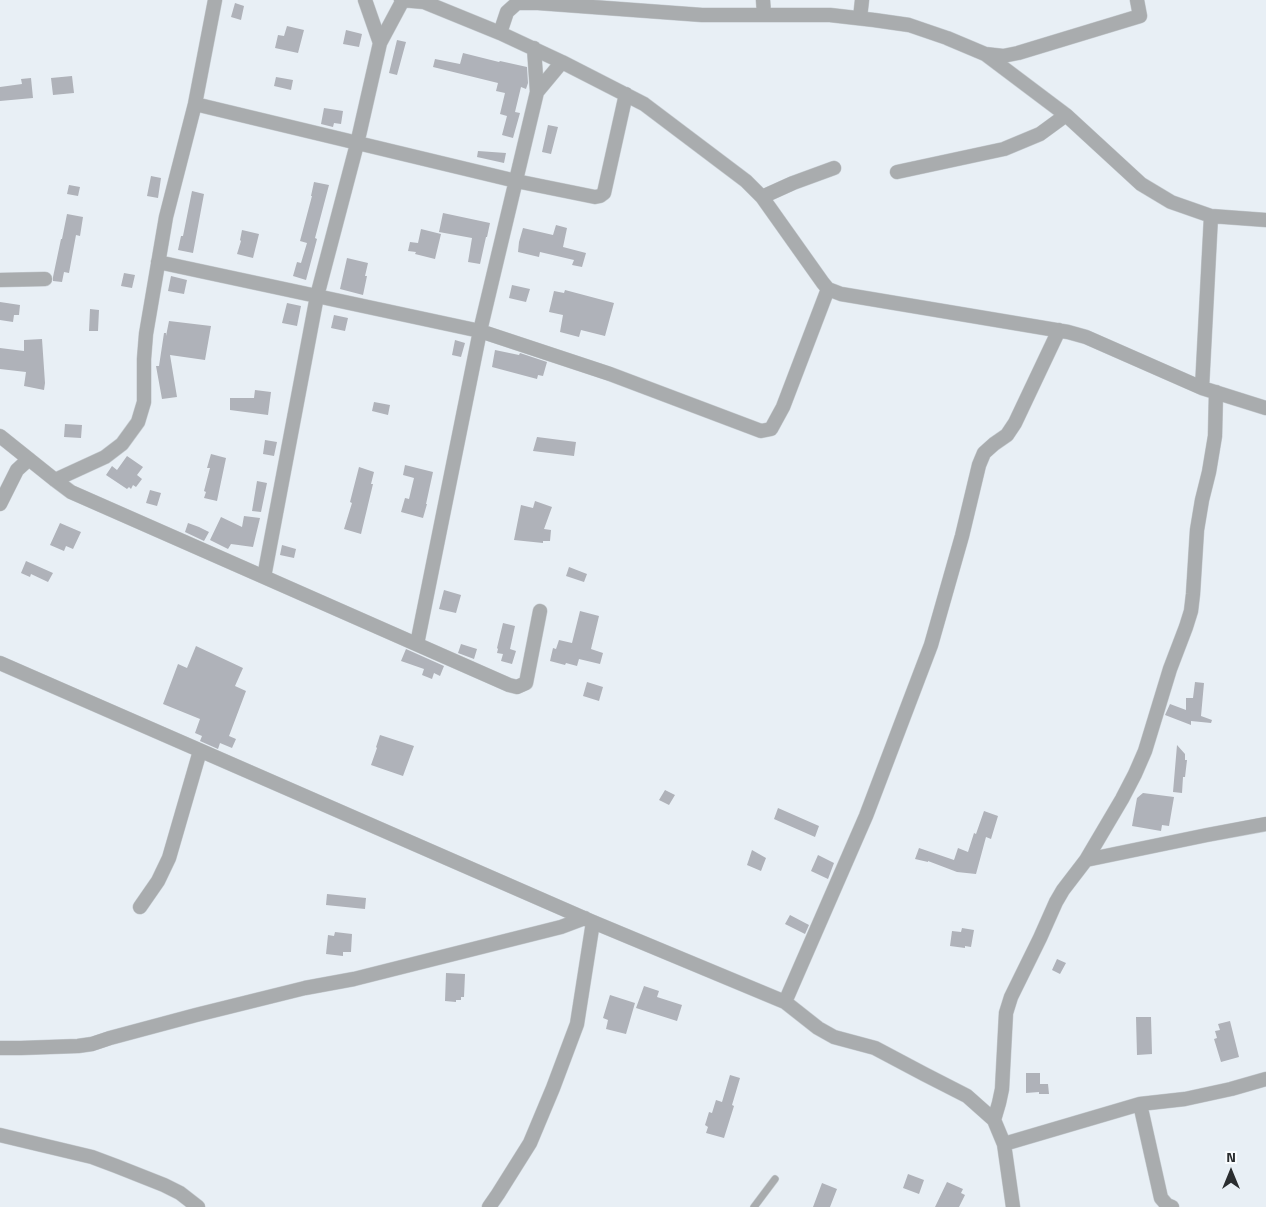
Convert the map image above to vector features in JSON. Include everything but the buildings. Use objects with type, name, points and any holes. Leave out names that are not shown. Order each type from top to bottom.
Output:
[{"type":"street","points":[[55,480],[105,457],[122,444],[138,422],[144,402],[146,334],[166,217],[195,104],[215,0]]},
{"type":"street","points":[[365,0],[380,43]]},
{"type":"street","points":[[264,578],[317,296],[357,144],[380,43],[402,0],[424,2],[500,32],[644,104],[746,181],[762,197],[828,288],[842,294],[1068,332],[1086,337],[1202,388],[1266,408]]},
{"type":"street","points":[[860,18],[862,0]]},
{"type":"street","points":[[985,54],[1003,56],[1018,53],[1140,16],[1137,0]]},
{"type":"street","points":[[500,32],[508,12],[518,2],[702,14],[763,7],[909,25],[985,54],[1066,115],[1141,184],[1171,202],[1211,216],[1266,220]]},
{"type":"street","points":[[417,644],[480,331],[538,92],[534,48]]},
{"type":"street","points":[[538,92],[562,62]]},
{"type":"street","points":[[195,104],[516,182],[595,197],[604,193],[626,94]]},
{"type":"street","points":[[897,172],[1004,149],[1040,134],[1066,115]]},
{"type":"street","points":[[762,197],[834,168]]},
{"type":"street","points":[[1202,388],[1211,216]]},
{"type":"street","points":[[158,262],[480,331],[610,374],[761,431],[771,429],[783,407],[828,288]]},
{"type":"street","points":[[0,280],[45,279]]},
{"type":"street","points":[[785,1002],[866,816],[931,645],[962,536],[979,465],[984,453],[1007,435],[1015,423],[1059,330]]},
{"type":"street","points":[[994,1120],[1002,1089],[1006,1013],[1011,997],[1056,902],[1086,860],[1136,774],[1191,611],[1197,530],[1213,453],[1216,392]]},
{"type":"street","points":[[0,436],[71,492],[510,685],[517,687],[526,683],[540,611]]},
{"type":"street","points":[[0,504],[17,470],[29,459]]},
{"type":"street","points":[[0,663],[589,920],[785,1002],[818,1028],[834,1037],[876,1048],[967,1096],[994,1120],[1004,1144],[1013,1207]]},
{"type":"street","points":[[140,907],[158,881],[169,858],[200,751]]},
{"type":"street","points":[[1086,860],[1266,824]]},
{"type":"street","points":[[0,1048],[92,1044],[196,1015],[589,920]]},
{"type":"street","points":[[489,1207],[530,1143],[578,1024],[589,920]]},
{"type":"street","points":[[1004,1144],[1140,1104],[1185,1099],[1266,1079]]},
{"type":"street","points":[[1140,1104],[1161,1198],[1167,1205],[1172,1207]]},
{"type":"street","points":[[0,1135],[92,1158],[116,1166],[164,1185],[180,1193],[198,1207]]},
{"type":"lane","points":[[754,1207],[774,1179]]}]
